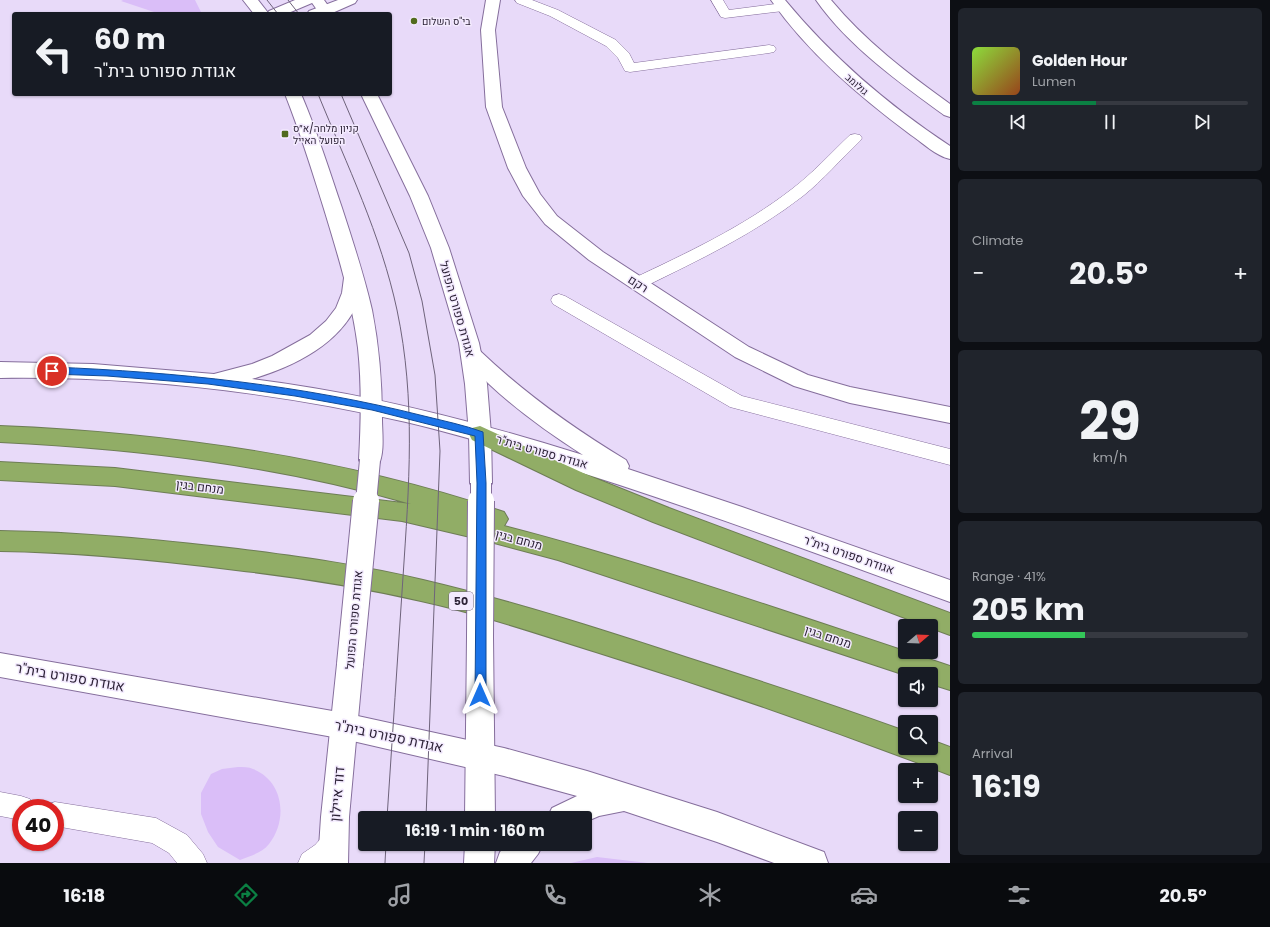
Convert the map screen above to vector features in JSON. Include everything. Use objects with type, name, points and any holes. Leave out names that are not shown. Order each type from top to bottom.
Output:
[{"type":"highway","points":[[0,434],[66,437],[166,446],[227,454],[336,475],[444,503],[532,531],[712,599]]},
{"type":"highway","points":[[480,434],[555,470],[646,509],[950,624]]},
{"type":"highway","name":"מנחם בגין","points":[[0,471],[116,477],[402,511],[483,530],[558,550],[712,599],[950,678]]},
{"type":"highway","name":"50","points":[[0,541],[59,542],[162,550],[306,568],[421,590],[524,618],[643,655],[837,718],[898,741]]},
{"type":"highway","points":[[934,755],[950,761]]},
{"type":"street","points":[[238,0],[247,12]]},
{"type":"street","points":[[250,0],[260,12]]},
{"type":"street","points":[[279,12],[306,0]]},
{"type":"street","points":[[321,10],[350,0]]},
{"type":"street","name":"רקם","points":[[493,0],[488,30],[494,107],[517,168],[532,196],[552,220],[596,256],[742,352],[802,381],[850,396],[950,415]]},
{"type":"street","points":[[823,0],[850,29],[882,58],[950,112]]},
{"type":"street","name":"גולומב","points":[[780,4],[812,42],[838,67],[894,115],[950,154]]},
{"type":"street","name":"אגודת ספורט הפועל","points":[[294,96],[319,164],[354,278],[367,338],[372,406],[370,460],[344,726]]},
{"type":"street","name":"אגודת ספורט הפועל","points":[[370,96],[418,196],[440,248],[472,355],[480,434],[481,483],[480,756]]},
{"type":"street","points":[[208,381],[250,371],[292,354],[312,343],[338,319],[352,293],[354,278]]},
{"type":"street","points":[[472,355],[502,386],[544,420],[620,467],[666,490]]},
{"type":"street","name":"אגודת ספורט בית\"ר","points":[[0,370],[107,373],[208,381],[295,393],[372,406],[480,434],[666,490],[950,591]]},
{"type":"street","name":"אגודת ספורט בית\"ר","points":[[0,665],[344,726],[480,756],[547,773],[626,797],[717,827],[813,863]]},
{"type":"street","name":"דוד איילון","points":[[333,853],[344,726]]},
{"type":"street","points":[[480,756],[480,811]]},
{"type":"street","points":[[574,811],[602,800],[626,797]]},
{"type":"street","points":[[479,863],[480,851]]},
{"type":"street","points":[[511,863],[522,851]]},
{"type":"lane","points":[[521,0],[554,12],[611,43],[624,56],[630,68],[769,49]]},
{"type":"lane","points":[[717,0],[725,14],[780,4]]},
{"type":"lane","points":[[638,283],[709,249],[762,217],[798,192],[854,138]]},
{"type":"lane","points":[[559,300],[737,402],[950,457]]},
{"type":"lane","points":[[0,804],[12,806]]},
{"type":"lane","points":[[64,816],[156,831],[178,844],[194,863]]},
{"type":"lane","points":[[311,863],[324,854],[333,853]]},
{"type":"shaded area","points":[[195,0],[201,12],[154,12],[121,1]]},
{"type":"shaded area","points":[[248,767],[263,775],[271,782],[277,792],[280,802],[279,824],[269,844],[252,856],[240,860],[218,847],[208,832],[201,814],[201,793],[211,774],[222,769]]},
{"type":"shaded area","points":[[597,857],[648,863],[571,863]]},
{"type":"tram line","points":[[267,0],[276,12]]},
{"type":"tram line","points":[[288,0],[297,12]]},
{"type":"tram line","points":[[319,96],[373,227],[382,255],[397,310],[407,377],[409,410],[409,476],[387,811]]},
{"type":"tram line","points":[[342,96],[409,253],[422,301],[435,375],[440,451],[426,811]]},
{"type":"tram line","points":[[385,863],[386,851]]},
{"type":"tram line","points":[[424,863],[425,851]]},
{"type":"place","name":"בי\"ס השלום","points":[[414,21]]},
{"type":"place","name":"קניון מלחה/א״ס הפועל האייל","points":[[285,134]]},
{"type":"route","points":[[52,371],[107,373],[208,381],[295,393],[372,406],[480,434],[480,695]]}]
